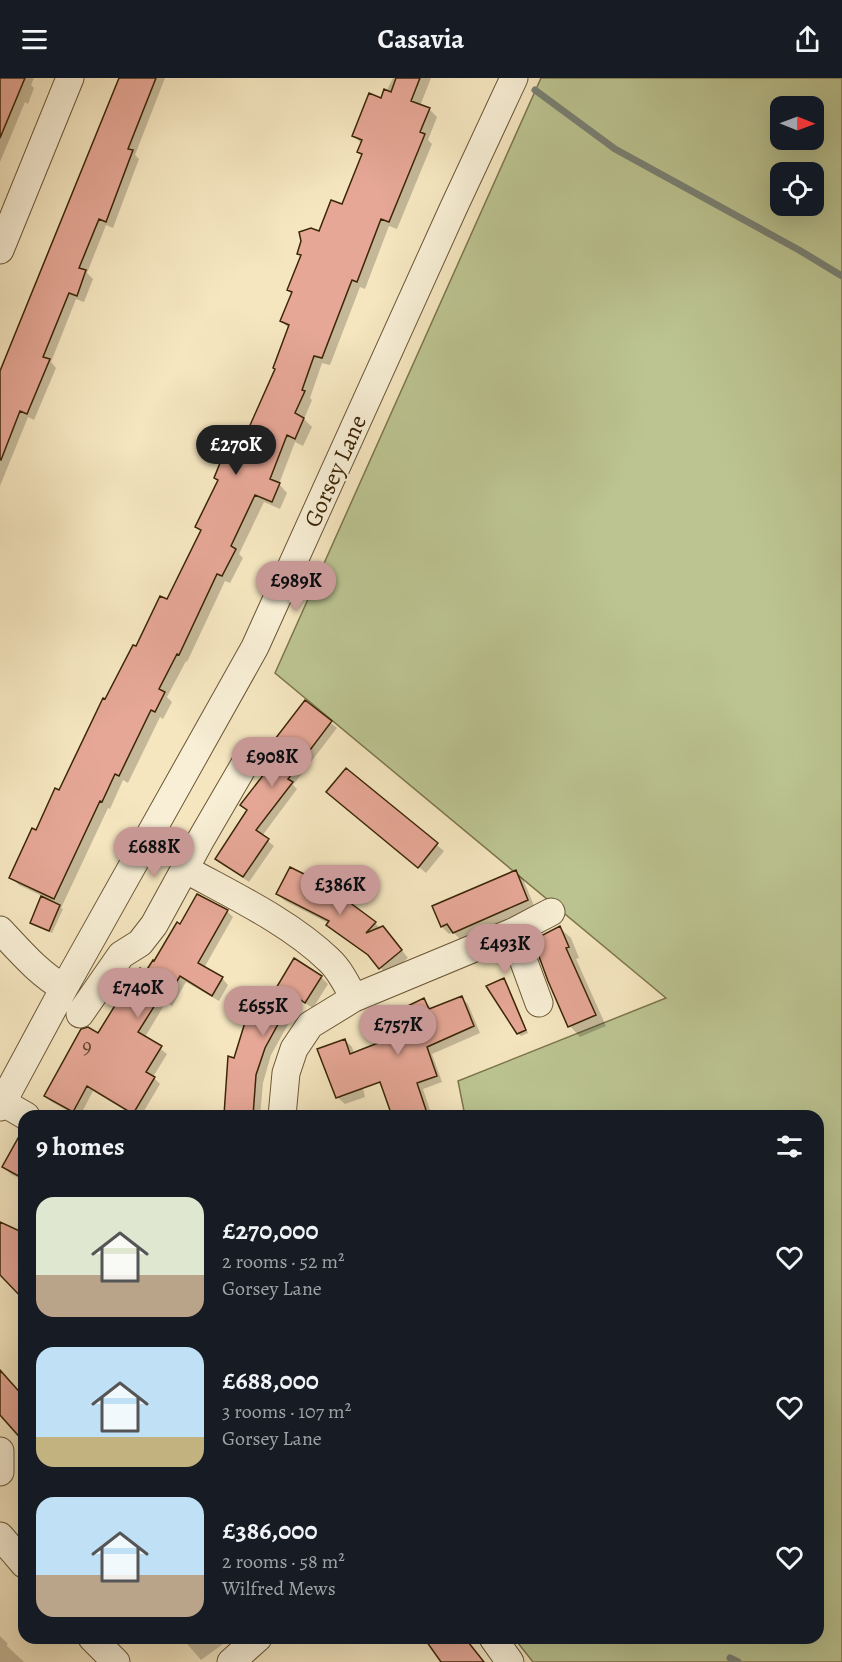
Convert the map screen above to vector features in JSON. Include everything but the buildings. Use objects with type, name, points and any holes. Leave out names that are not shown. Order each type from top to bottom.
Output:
[{"type":"street","points":[[0,250],[70,78]]},
{"type":"street","name":"Gorsey Lane","points":[[1,1105],[255,647],[514,78]]},
{"type":"street","points":[[80,1014],[121,956],[140,944],[154,925],[250,754]]},
{"type":"street","points":[[185,869],[298,935],[330,961],[354,998]]},
{"type":"street","points":[[283,1110],[286,1073],[294,1049],[310,1025],[354,998],[513,932],[551,912]]},
{"type":"street","points":[[0,930],[30,963],[64,988]]},
{"type":"street","points":[[513,932],[539,1003]]},
{"type":"street","points":[[1,1105],[18,1112]]},
{"type":"street","points":[[0,1451],[0,1472]]},
{"type":"street","points":[[0,1536],[18,1557]]},
{"type":"street","points":[[98,1644],[116,1662]]},
{"type":"street","points":[[231,1662],[251,1644]]},
{"type":"street","points":[[497,1644],[510,1662]]},
{"type":"green space","points":[[541,78],[842,78],[842,1662],[533,1662],[519,1644],[824,1644],[824,1110],[464,1110],[458,1081],[666,998],[275,673]]},
{"type":"waterway","points":[[535,90],[615,149],[842,276]]},
{"type":"waterway","points":[[730,1658],[738,1662]]}]
